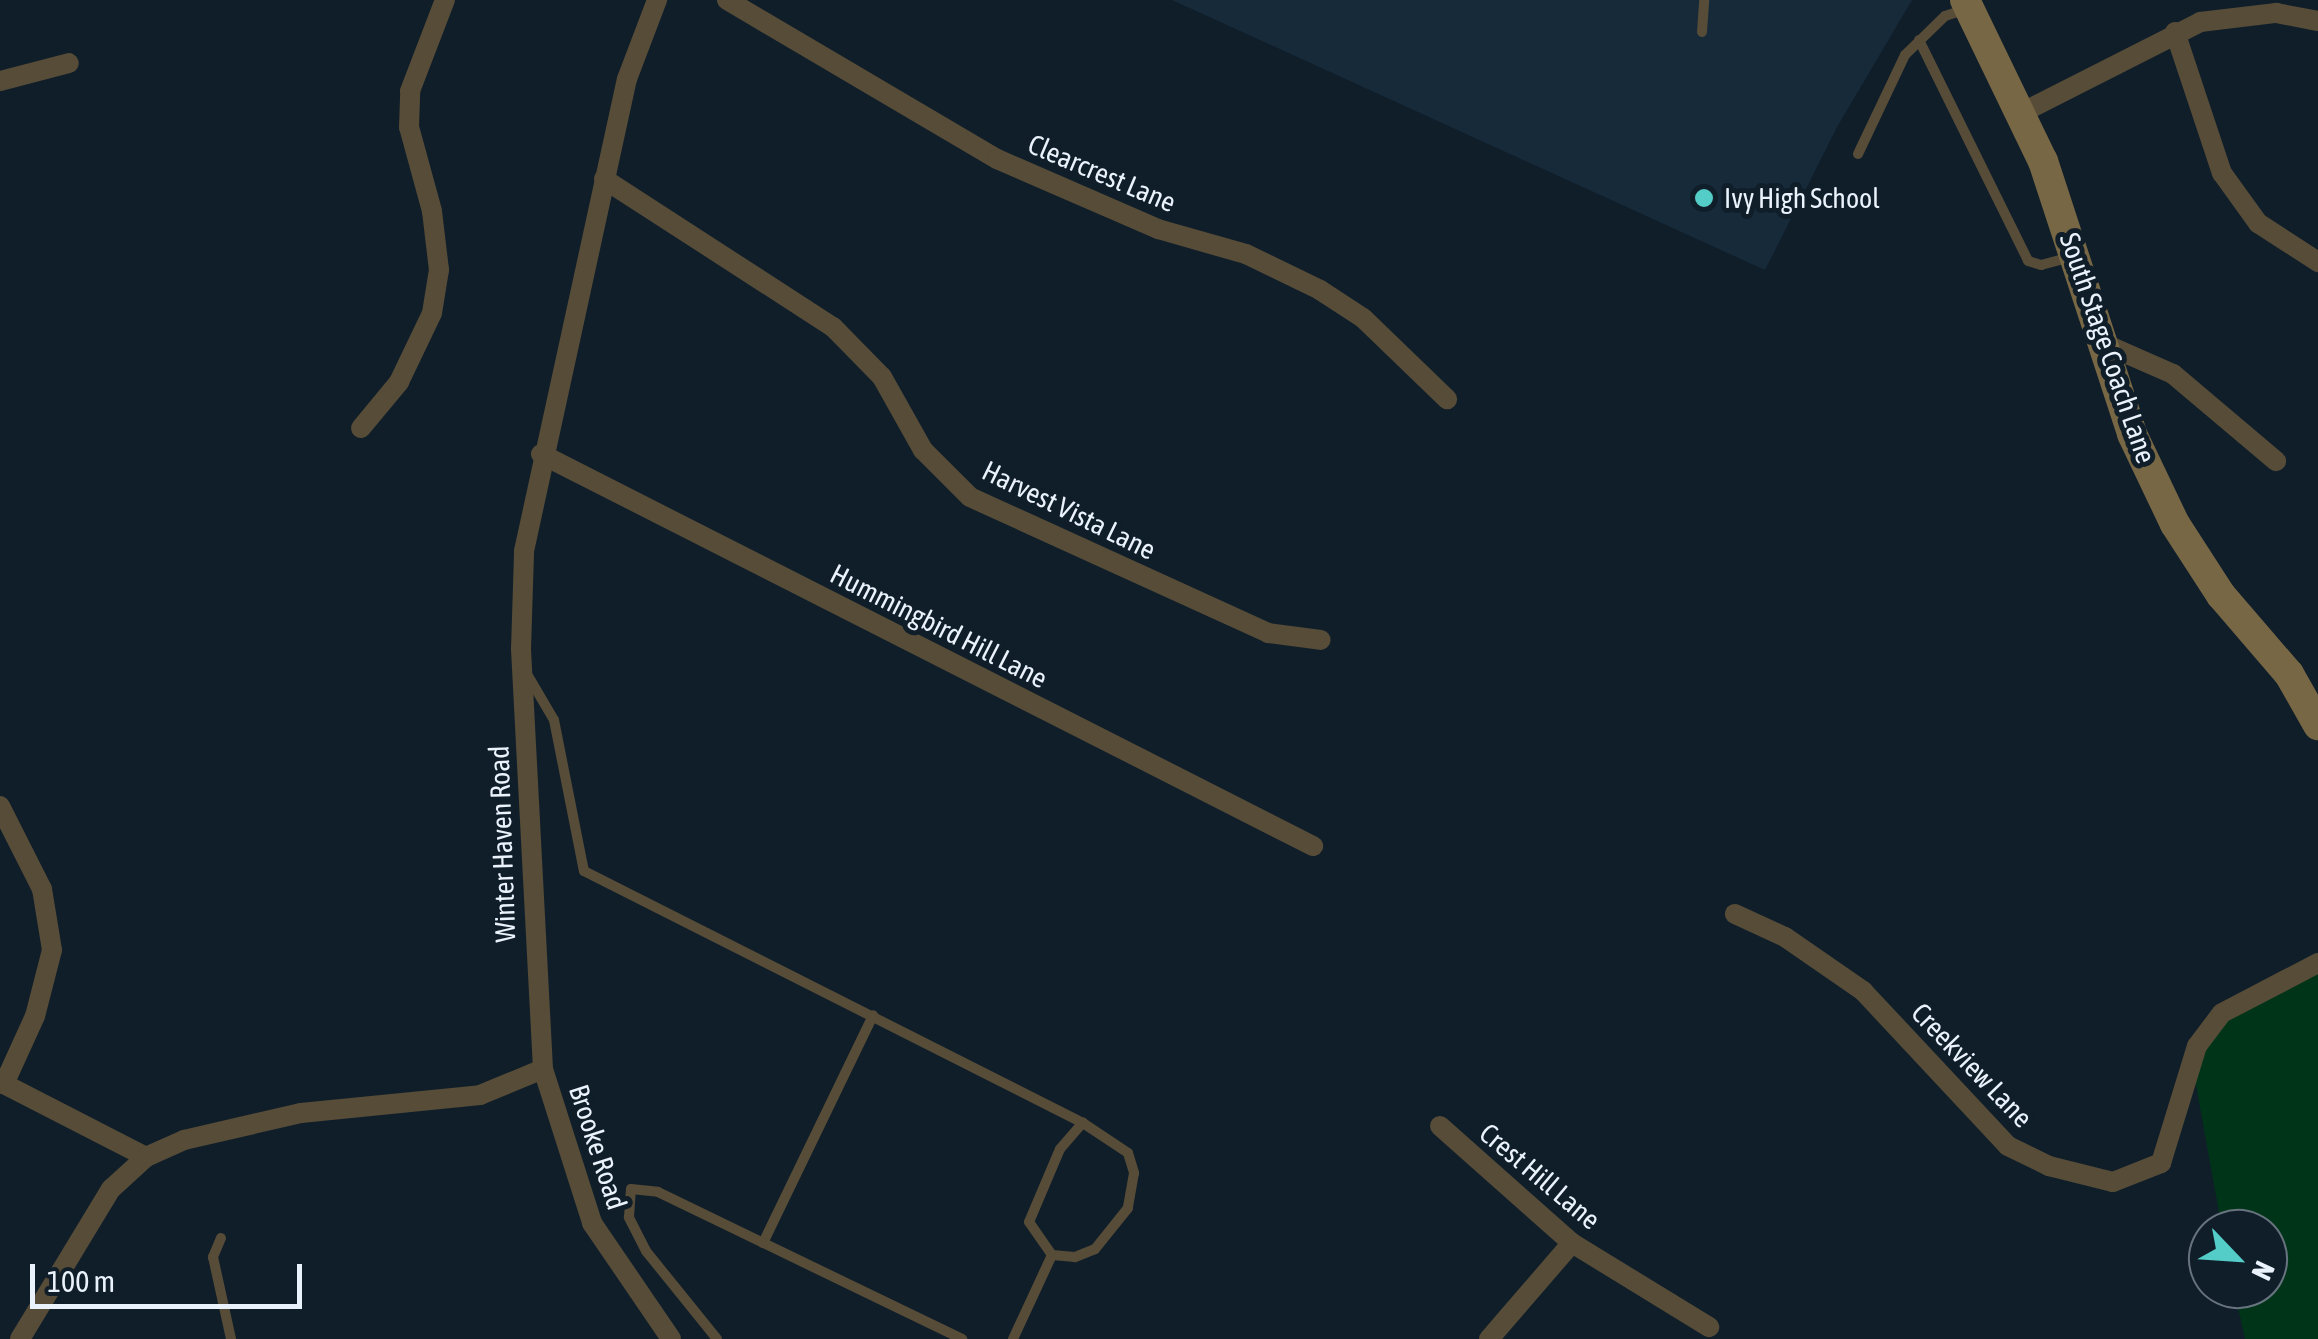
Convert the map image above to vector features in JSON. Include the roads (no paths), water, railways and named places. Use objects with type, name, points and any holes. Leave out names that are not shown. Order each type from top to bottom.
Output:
[{"type":"main road","name":"South Stage Coach Lane","points":[[1967,4],[2021,112],[2076,255],[2100,342],[2174,524],[2315,714]]},
{"type":"street","points":[[362,428],[399,382],[432,313],[440,270],[432,211],[409,127],[410,92],[445,0]]},
{"type":"street","name":"Winter Haven Road","points":[[543,1070],[522,664],[524,551],[541,454],[628,79],[657,0]]},
{"type":"street","name":"Clearcrest Lane","points":[[727,0],[997,159],[1158,229],[1246,254],[1320,290],[1363,318],[1447,399]]},
{"type":"street","points":[[2021,112],[2200,22],[2276,14],[2318,22]]},
{"type":"street","points":[[2175,32],[2222,173],[2258,223],[2318,262]]},
{"type":"street","points":[[0,81],[69,62]]},
{"type":"street","name":"Harvest Vista Lane","points":[[604,179],[833,327],[882,377],[923,450],[970,497],[1268,634],[1321,640]]},
{"type":"street","points":[[2100,342],[2174,374],[2276,460]]},
{"type":"street","name":"Hummingbird Hill Lane","points":[[541,454],[1313,846]]},
{"type":"street","points":[[0,806],[42,889],[52,950],[35,1016],[2,1082],[146,1157]]},
{"type":"street","name":"Creekview Lane","points":[[1735,914],[1785,937],[1863,991],[2008,1146],[2049,1166],[2112,1182],[2161,1163],[2196,1046],[2222,1014],[2318,963]]},
{"type":"street","points":[[20,1339],[111,1189],[146,1157],[184,1140],[302,1112],[480,1095],[543,1070]]},
{"type":"street","name":"Brooke Road","points":[[543,1070],[592,1223],[671,1339]]},
{"type":"street","name":"Crest Hill Lane","points":[[1440,1126],[1572,1243],[1709,1327]]},
{"type":"street","points":[[1489,1339],[1572,1243]]},
{"type":"lane","points":[[1702,32],[1704,0]]},
{"type":"lane","points":[[1858,154],[1904,54],[1945,16],[1967,4]]},
{"type":"lane","points":[[1919,40],[2028,261],[2041,265],[2076,255]]},
{"type":"lane","points":[[522,664],[554,720],[584,871],[1082,1123],[1128,1154],[1134,1173],[1128,1208],[1113,1235],[1096,1249],[1075,1257],[1052,1254],[1029,1222],[1060,1149],[1082,1123]]},
{"type":"lane","points":[[763,1244],[873,1015]]},
{"type":"lane","points":[[717,1339],[646,1251],[629,1217],[631,1189],[658,1192],[962,1339]]},
{"type":"lane","points":[[221,1238],[213,1257],[231,1339]]},
{"type":"lane","points":[[1012,1339],[1052,1254]]},
{"type":"place","name":"Ivy High School","points":[[1704,198]]}]
